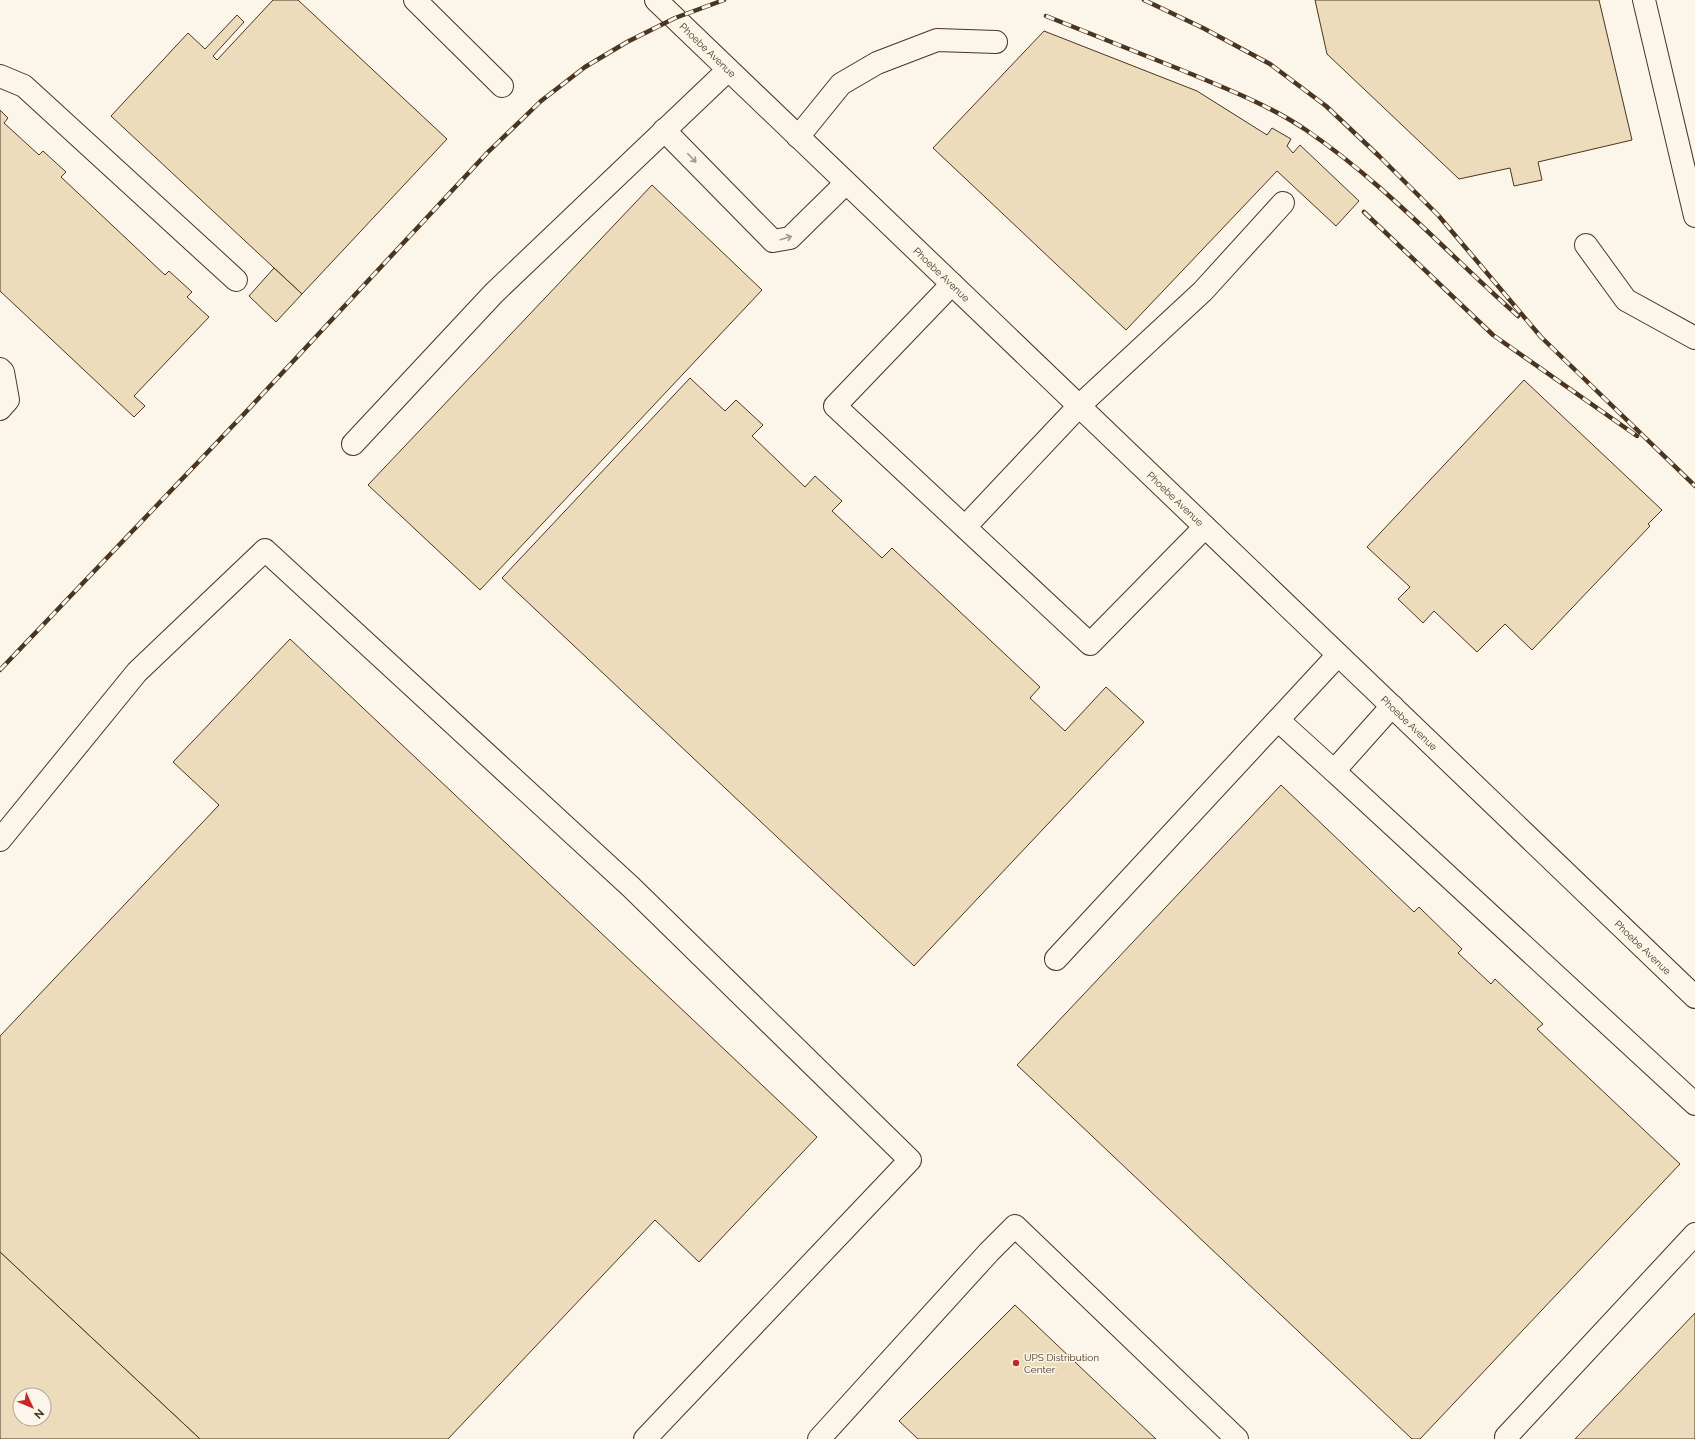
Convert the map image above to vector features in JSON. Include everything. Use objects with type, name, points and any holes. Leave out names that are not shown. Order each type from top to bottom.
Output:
[{"type":"street","points":[[415,0],[502,86]]},
{"type":"street","name":"Phoebe Avenue","points":[[656,0],[1695,997]]},
{"type":"street","points":[[1644,0],[1695,216]]},
{"type":"street","points":[[798,136],[841,84],[877,63],[937,40],[996,42]]},
{"type":"street","points":[[353,444],[494,292],[728,70]]},
{"type":"street","points":[[0,76],[24,86],[236,280]]},
{"type":"street","points":[[664,130],[773,241],[790,238],[846,183]]},
{"type":"street","points":[[965,528],[1079,406],[1203,291],[1283,203]]},
{"type":"street","points":[[1586,245],[1626,300],[1695,338]]},
{"type":"street","points":[[952,284],[835,406],[1090,644],[1205,527]]},
{"type":"street","points":[[0,369],[3,372],[8,400],[0,409]]},
{"type":"street","points":[[0,840],[137,672],[265,550],[631,887],[910,1160],[645,1439]]},
{"type":"street","points":[[1056,959],[1338,655]]},
{"type":"street","points":[[1334,771],[1392,706]]},
{"type":"street","points":[[1278,720],[1695,1104]]},
{"type":"street","points":[[819,1439],[989,1252],[1015,1226],[1237,1439]]},
{"type":"street","points":[[1506,1437],[1695,1234]]},
{"type":"building","points":[[273,0],[298,0],[447,139],[302,294],[111,116],[188,33],[205,49],[237,15],[244,22],[213,56],[217,60]]},
{"type":"building","points":[[1315,0],[1599,0],[1632,140],[1538,162],[1542,180],[1514,186],[1510,168],[1459,179],[1327,54]]},
{"type":"building","points":[[1044,31],[1197,91],[1267,135],[1272,128],[1291,139],[1287,146],[1293,153],[1300,145],[1359,201],[1336,226],[1277,171],[1126,330],[933,148]]},
{"type":"building","points":[[0,110],[8,118],[4,123],[39,155],[43,151],[66,172],[61,177],[165,275],[169,271],[192,292],[187,297],[209,317],[134,396],[145,406],[134,417],[0,291]]},
{"type":"building","points":[[652,185],[762,290],[480,590],[368,485]]},
{"type":"building","points":[[274,268],[302,294],[276,322],[249,296]]},
{"type":"building","points":[[690,378],[725,411],[736,400],[763,425],[752,436],[805,487],[815,476],[842,501],[832,511],[882,558],[892,548],[1040,687],[1030,698],[1065,731],[1106,687],[1144,722],[914,966],[502,578]]},
{"type":"building","points":[[1524,380],[1662,510],[1648,524],[1650,526],[1532,650],[1505,624],[1477,652],[1434,611],[1423,623],[1398,599],[1410,587],[1367,547]]},
{"type":"building","points":[[290,639],[817,1137],[699,1262],[655,1220],[448,1439],[200,1439],[0,1252],[0,1036],[219,805],[173,762]]},
{"type":"building","points":[[1281,785],[1414,912],[1419,907],[1462,949],[1458,953],[1491,984],[1495,979],[1543,1024],[1537,1029],[1680,1164],[1420,1439],[1412,1439],[1017,1065]]},
{"type":"building","points":[[0,1252],[200,1439],[0,1439]]},
{"type":"building","name":"UPS Distribution Center","points":[[1015,1305],[1156,1439],[918,1439],[899,1421]]},
{"type":"building","points":[[1695,1313],[1695,1439],[1575,1439]]},
{"type":"railway","points":[[0,670],[244,414],[488,152],[541,101],[585,67],[627,42],[675,18],[724,0]]},
{"type":"railway","points":[[1144,0],[1203,28],[1270,64],[1326,106],[1438,215],[1541,337],[1695,486]]},
{"type":"railway","points":[[1046,16],[1231,91],[1292,121],[1335,151],[1389,196],[1518,316]]},
{"type":"railway","points":[[1364,212],[1493,335],[1637,436]]},
{"type":"place","name":"UPS Distribution Center","points":[[1016,1363]]}]
